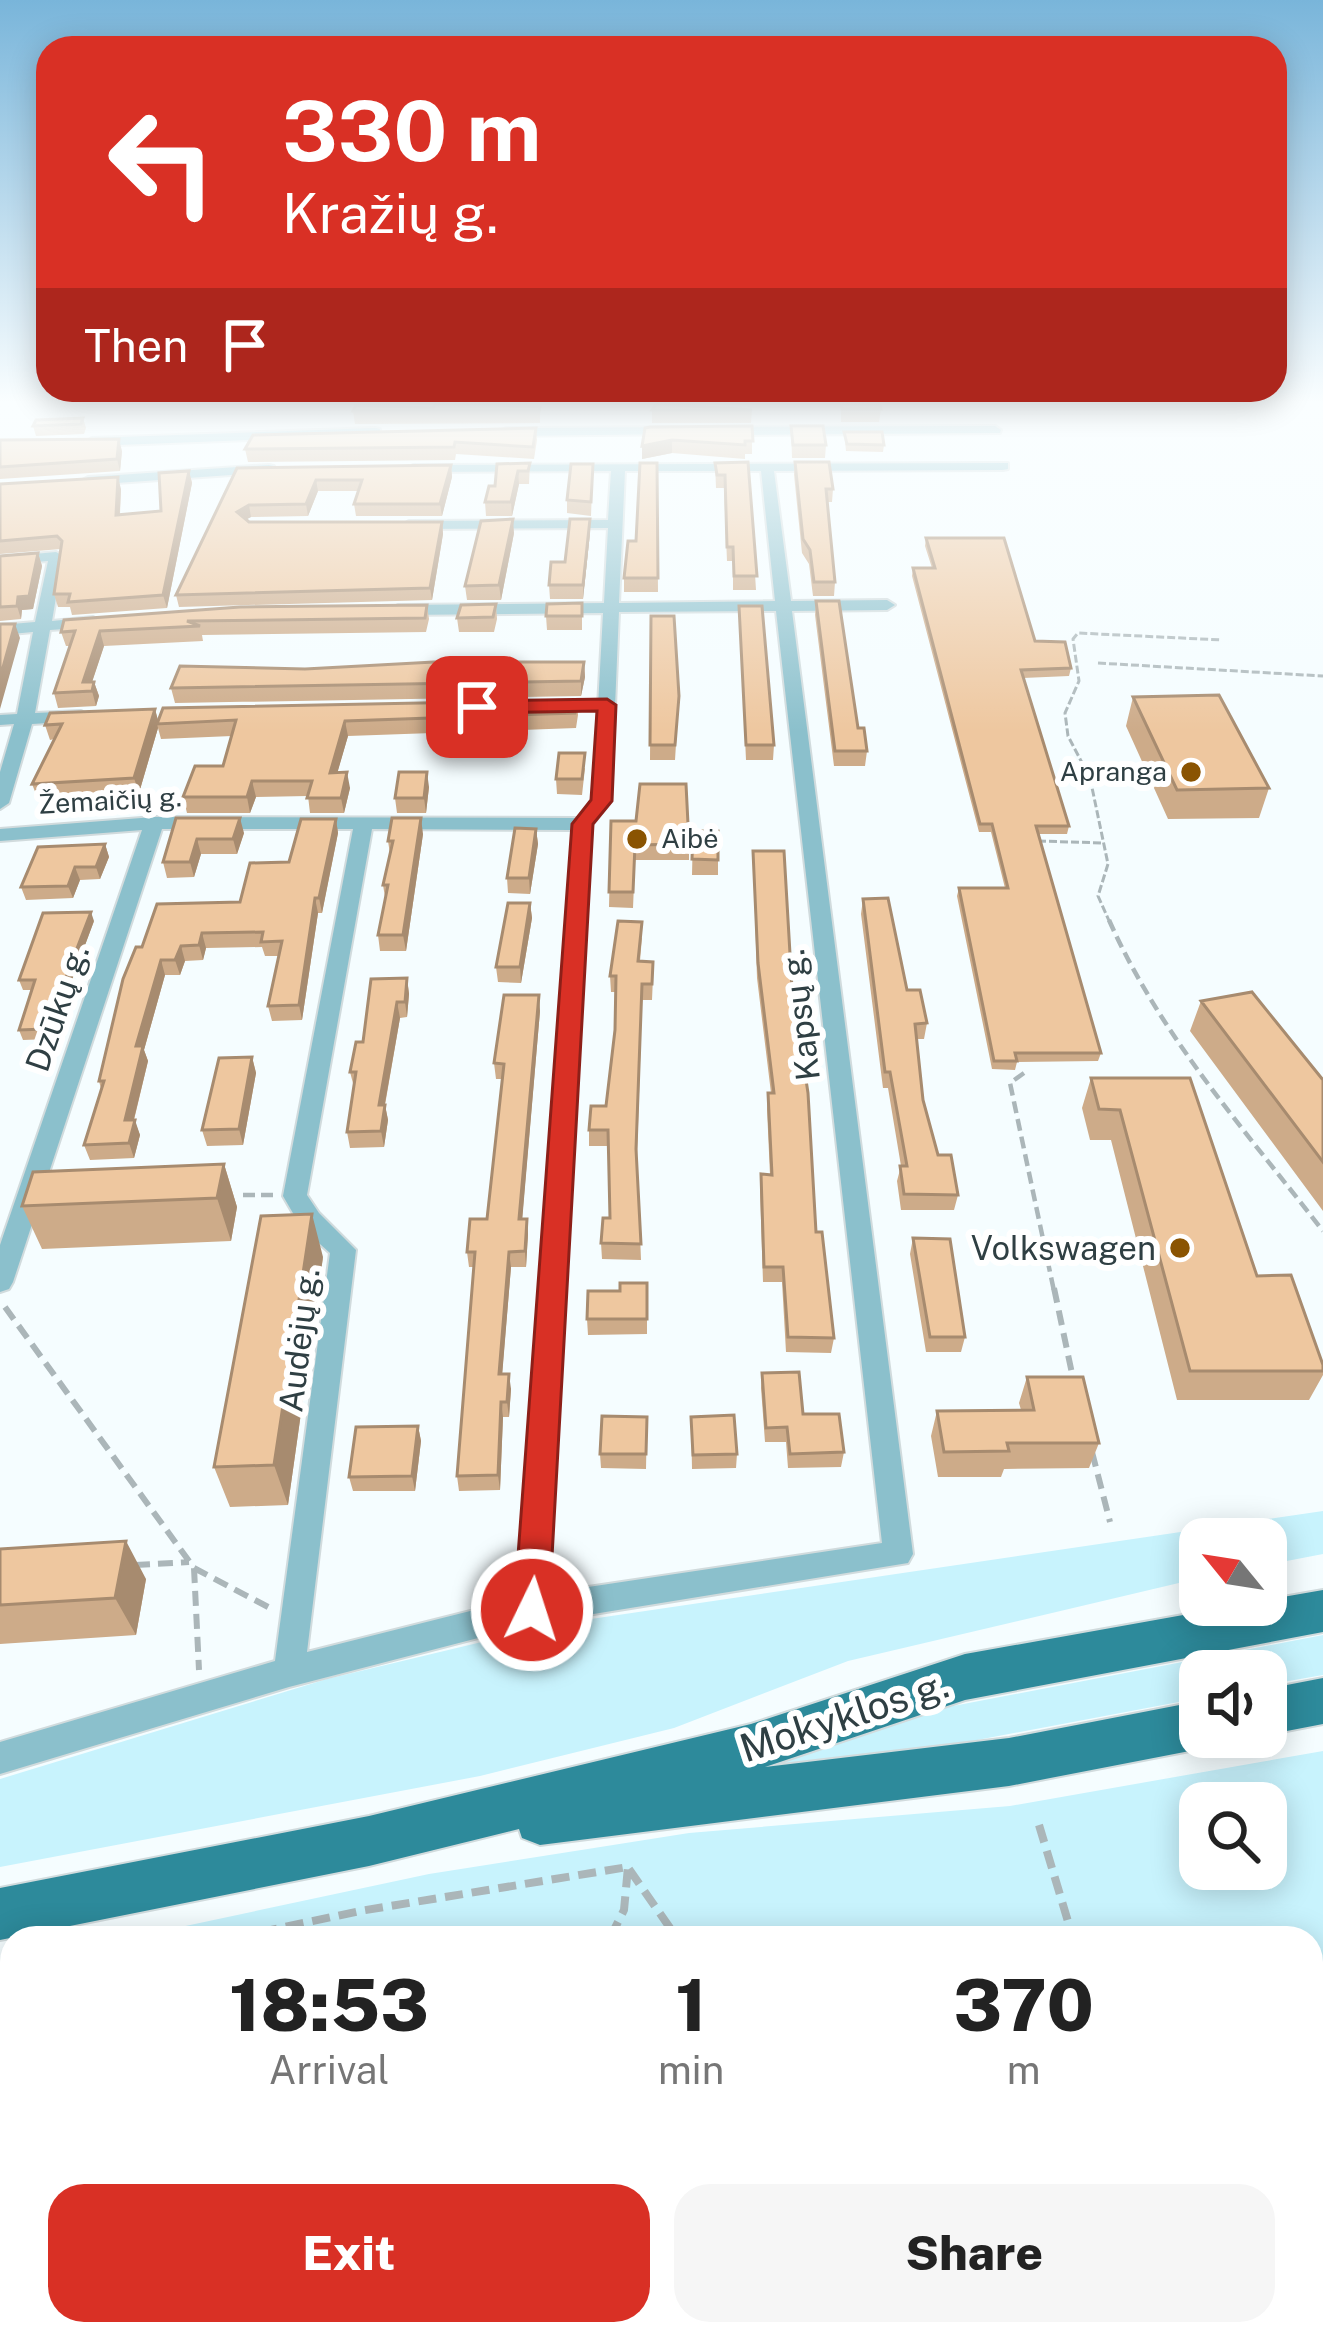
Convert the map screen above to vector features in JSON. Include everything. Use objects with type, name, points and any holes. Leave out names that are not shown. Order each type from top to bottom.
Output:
[{"type":"main road","name":"Mokyklos g.","points":[[0,1914],[370,1841],[751,1748],[965,1677],[1323,1611]]},
{"type":"main road","points":[[1287,1708],[1323,1701]]},
{"type":"main road","name":"Mokyklos g.","points":[[370,1841],[1009,1762],[1179,1729]]},
{"type":"street","points":[[0,1758],[289,1672],[532,1610],[583,824],[602,801],[595,705],[613,610],[614,513]]},
{"type":"street","name":"Kapsų g.","points":[[532,1610],[898,1553],[772,513]]},
{"type":"street","points":[[387,525],[613,524]]},
{"type":"street","points":[[0,561],[56,556],[25,718],[0,803]]},
{"type":"street","points":[[374,610],[887,605]]},
{"type":"street","points":[[0,630],[120,619]]},
{"type":"street","points":[[0,720],[111,715]]},
{"type":"street","name":"Žemaičių g.","points":[[0,835],[154,823],[583,824]]},
{"type":"street","name":"Dzūkų g.","points":[[0,1282],[154,823]]},
{"type":"street","name":"Audėjų g.","points":[[289,1672],[344,1250],[310,1220],[295,1196],[363,824]]},
{"type":"path","points":[[1222,640],[1087,632],[1073,639],[1079,681],[1065,713],[1068,736],[1090,778],[1108,864],[1098,896],[1138,985],[1323,1231]]},
{"type":"path","points":[[1098,663],[1323,676]]},
{"type":"path","points":[[1032,841],[1104,843]]},
{"type":"path","points":[[1024,1073],[1010,1083],[1075,1388]]},
{"type":"path","points":[[5,1307],[192,1565],[295,1621]]},
{"type":"path","points":[[1087,1432],[1110,1522]]},
{"type":"path","points":[[118,1566],[192,1565]]},
{"type":"path","points":[[192,1565],[200,1698]]},
{"type":"path","points":[[1039,1826],[1069,1926]]},
{"type":"path","points":[[289,1926],[628,1868]]},
{"type":"path","points":[[616,1926],[624,1910],[628,1868]]},
{"type":"path","points":[[628,1868],[669,1926]]},
{"type":"shaded area","points":[[1323,1511],[1323,1554],[1287,1561],[1287,1518],[1276,1518]]},
{"type":"shaded area","points":[[1179,1532],[1179,1583],[848,1661],[674,1728],[480,1776],[0,1867],[0,1779],[327,1679],[557,1624]]},
{"type":"shaded area","points":[[1323,1635],[1323,1675],[1287,1681],[1287,1650],[1245,1650]]},
{"type":"shaded area","points":[[1179,1663],[1179,1702],[972,1741],[785,1764],[782,1753],[922,1712]]},
{"type":"shaded area","points":[[1323,1751],[1323,1926],[185,1926],[429,1874],[689,1833],[1010,1806]]},
{"type":"building","points":[[0,513],[180,513],[163,595],[68,602],[70,594],[54,594],[62,541],[57,536],[0,541]]},
{"type":"building","points":[[215,513],[239,513],[249,522],[442,522],[430,588],[176,595]]},
{"type":"building","points":[[637,513],[657,513],[658,578],[624,578],[628,541],[636,541]]},
{"type":"building","points":[[726,513],[752,513],[757,576],[734,576],[733,547],[727,547]]},
{"type":"building","points":[[800,513],[828,513],[835,582],[814,582],[810,550],[803,539]]},
{"type":"building","points":[[513,519],[499,585],[465,586],[481,521]]},
{"type":"building","points":[[570,519],[590,519],[583,585],[549,585],[551,562],[565,562]]},
{"type":"building","points":[[926,538],[1004,538],[1035,641],[1065,642],[1071,668],[1021,670],[1069,826],[1036,826],[1101,1053],[1015,1053],[1017,1061],[994,1061],[959,888],[1008,888],[992,824],[980,824],[913,568],[935,568]]},
{"type":"building","points":[[38,553],[29,596],[18,597],[17,606],[0,607],[0,556]]},
{"type":"building","points":[[816,601],[839,601],[858,728],[864,728],[867,751],[835,751]]},
{"type":"building","points":[[582,603],[582,616],[546,616],[547,604]]},
{"type":"building","points":[[496,604],[493,617],[457,618],[461,605]]},
{"type":"building","points":[[427,605],[425,618],[187,621],[200,626],[100,631],[83,682],[94,682],[92,691],[54,693],[75,631],[61,632],[64,620],[240,607]]},
{"type":"building","points":[[739,606],[762,606],[774,745],[746,745]]},
{"type":"building","points":[[651,616],[674,616],[679,696],[675,745],[650,745]]},
{"type":"building","points":[[0,624],[15,624],[0,678]]},
{"type":"building","points":[[434,662],[584,662],[581,681],[171,688],[180,666],[305,669]]},
{"type":"building","points":[[1219,695],[1269,788],[1177,790],[1133,697]]},
{"type":"building","points":[[577,700],[575,713],[345,721],[330,773],[347,772],[341,798],[307,798],[312,781],[252,781],[247,797],[183,797],[195,766],[223,766],[236,720],[157,724],[163,708]]},
{"type":"building","points":[[155,709],[134,778],[32,784],[62,724],[45,725],[50,713]]},
{"type":"building","points":[[559,753],[585,753],[582,779],[556,779]]},
{"type":"building","points":[[399,772],[427,772],[424,798],[395,798]]},
{"type":"building","points":[[640,784],[686,784],[689,844],[635,845],[633,892],[609,892],[611,821],[636,821]]},
{"type":"building","points":[[176,818],[240,818],[233,839],[197,839],[190,862],[163,862]]},
{"type":"building","points":[[392,818],[421,818],[403,935],[378,935],[388,885],[383,885],[393,841],[388,841]]},
{"type":"building","points":[[301,819],[336,819],[319,898],[315,898],[299,1005],[268,1006],[282,941],[261,942],[263,932],[202,933],[199,945],[181,946],[175,960],[161,960],[136,1046],[143,1046],[125,1120],[135,1120],[129,1143],[84,1145],[104,1081],[99,1081],[123,979],[136,947],[142,947],[157,904],[240,902],[250,863],[289,862]]},
{"type":"building","points":[[515,828],[536,829],[529,878],[507,878]]},
{"type":"building","points":[[693,831],[718,831],[718,860],[692,859]]},
{"type":"building","points":[[105,844],[96,867],[75,867],[68,886],[21,887],[38,847]]},
{"type":"building","points":[[753,851],[784,851],[792,988],[808,1093],[816,1232],[822,1232],[834,1338],[788,1337],[783,1267],[764,1267],[761,1174],[772,1175],[768,1093],[774,1093],[758,963]]},
{"type":"building","points":[[888,898],[907,990],[920,990],[927,1023],[915,1024],[923,1100],[938,1155],[951,1155],[958,1195],[904,1194],[900,1166],[907,1166],[890,1072],[885,1072],[863,899]]},
{"type":"building","points":[[508,903],[530,903],[520,967],[496,967]]},
{"type":"building","points":[[91,912],[46,1029],[19,1030],[35,980],[19,980],[43,913]]},
{"type":"building","points":[[618,921],[642,922],[638,961],[653,962],[652,984],[642,984],[636,1149],[641,1244],[601,1243],[603,1218],[610,1218],[608,1130],[589,1130],[591,1106],[606,1106],[615,1030],[616,976],[610,976]]},
{"type":"building","points":[[407,978],[405,1002],[397,1002],[379,1105],[385,1105],[381,1131],[347,1132],[356,1072],[350,1072],[356,1042],[363,1042],[371,979]]},
{"type":"building","points":[[1252,992],[1323,1080],[1323,1162],[1201,1001]]},
{"type":"building","points":[[504,995],[539,995],[519,1219],[527,1219],[525,1251],[509,1252],[499,1374],[509,1374],[507,1402],[501,1402],[498,1475],[457,1476],[475,1252],[467,1252],[470,1219],[487,1219],[504,1064],[494,1063]]},
{"type":"building","points":[[252,1057],[239,1129],[202,1130],[219,1058]]},
{"type":"building","name":"Volkswagen","points":[[1091,1078],[1190,1078],[1257,1276],[1291,1275],[1323,1371],[1190,1371],[1120,1110],[1099,1109]]},
{"type":"building","points":[[224,1164],[217,1198],[22,1206],[33,1172]]},
{"type":"building","points":[[312,1214],[274,1465],[214,1467],[261,1216]]},
{"type":"building","points":[[913,1238],[950,1239],[965,1337],[930,1337]]},
{"type":"building","points":[[620,1283],[647,1283],[647,1319],[587,1319],[588,1291],[620,1291]]},
{"type":"building","points":[[799,1372],[803,1414],[839,1414],[844,1452],[790,1454],[787,1427],[766,1428],[762,1373]]},
{"type":"building","points":[[1027,1377],[1083,1377],[1099,1443],[1007,1443],[1009,1451],[944,1452],[937,1411],[1034,1410]]},
{"type":"building","points":[[734,1415],[737,1454],[693,1455],[691,1417]]},
{"type":"building","points":[[602,1416],[647,1417],[646,1454],[600,1454]]},
{"type":"building","points":[[418,1426],[412,1476],[349,1477],[356,1427]]},
{"type":"building","points":[[126,1541],[115,1598],[0,1605],[0,1549]]},
{"type":"place","name":"Apranga","points":[[1191,772]]},
{"type":"place","name":"Aibė","points":[[637,839]]},
{"type":"place","name":"Volkswagen","points":[[1180,1248]]},
{"type":"route","points":[[477,707],[607,705],[602,801],[583,824],[532,1610]]}]
